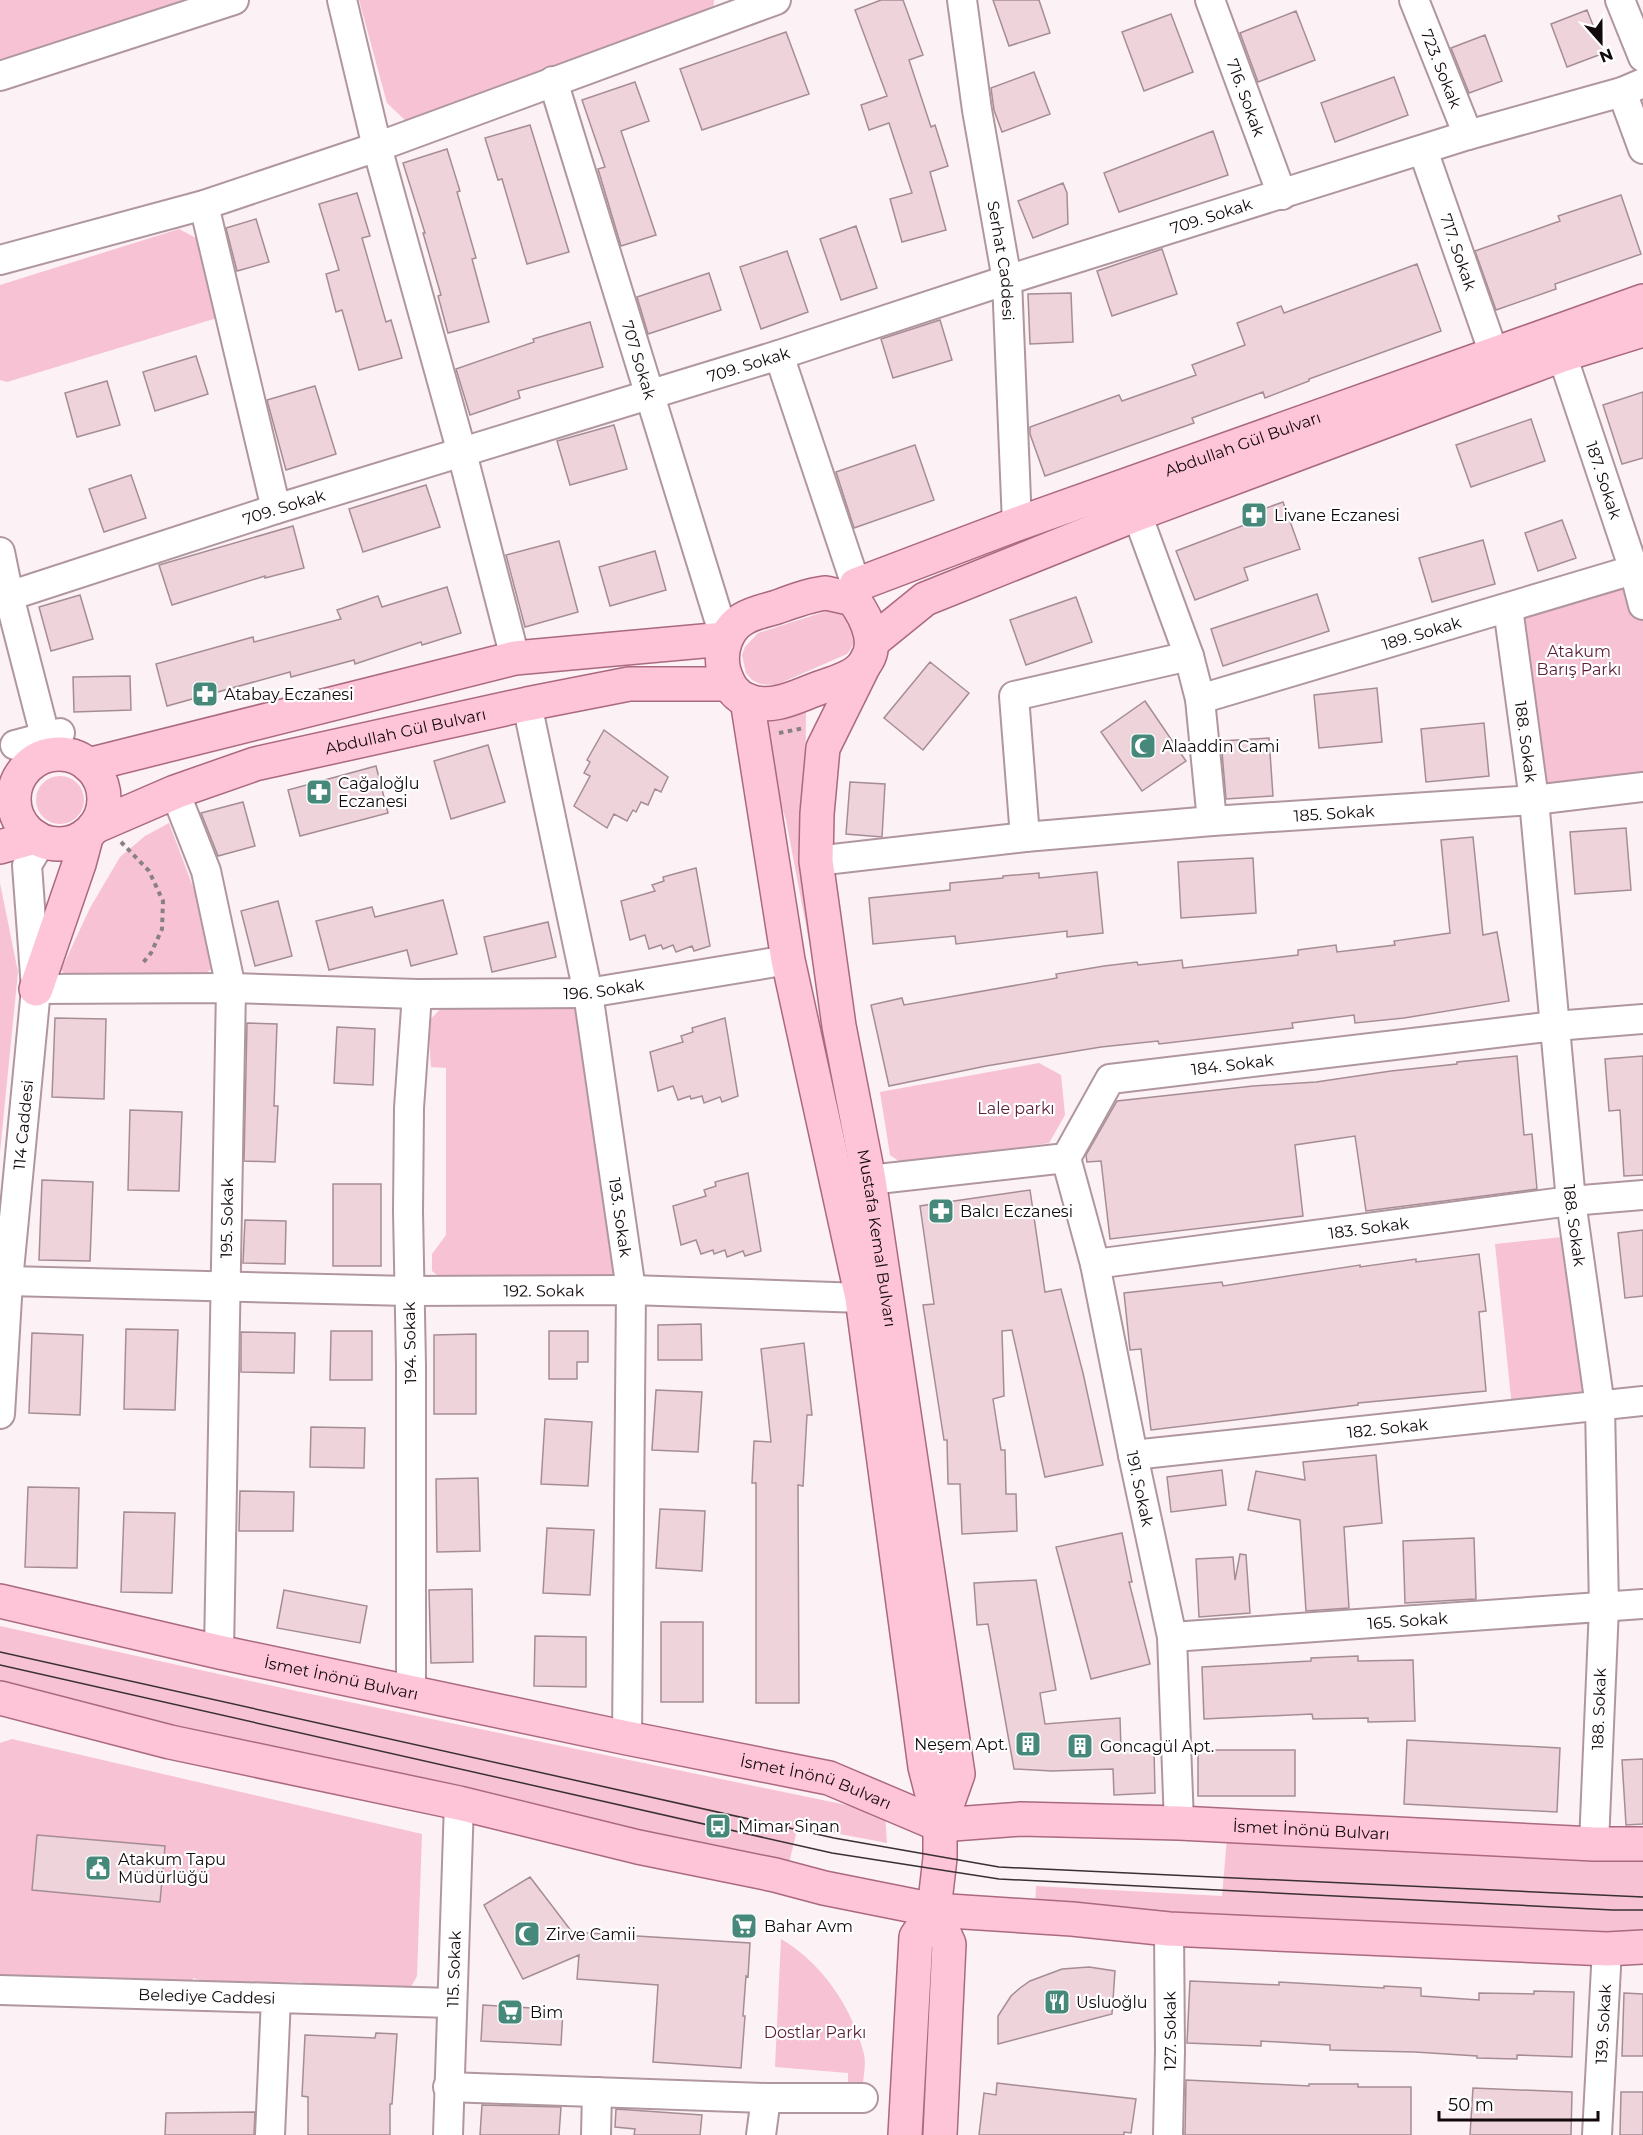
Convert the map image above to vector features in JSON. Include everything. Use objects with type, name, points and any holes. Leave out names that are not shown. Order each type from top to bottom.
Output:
[{"type":"main road","name":"Abdullah Gül Bulvarı","points":[[855,592],[1017,524],[1643,301]]},
{"type":"main road","name":"Abdullah Gül Bulvarı","points":[[95,828],[176,792],[255,764],[629,684],[737,692],[768,704],[782,702],[850,676],[861,669],[870,650],[925,599],[1137,514],[1562,355],[1643,330]]},
{"type":"main road","points":[[88,765],[514,658],[725,639],[743,618],[812,595],[855,592],[870,626],[870,650]]},
{"type":"main road","name":"Mustafa Kemal Bulvarı","points":[[725,639],[722,665],[737,692],[753,739],[788,960],[862,1298],[925,1767],[939,1825],[940,1858],[934,1910],[916,1937],[905,2135]]},
{"type":"main road","name":"Mustafa Kemal Bulvarı","points":[[870,650],[823,748],[817,813],[816,861],[839,1026],[869,1180],[958,1774],[939,1825]]},
{"type":"main road","points":[[36,989],[79,864],[101,815],[104,801],[103,788],[97,775],[77,757],[63,754],[52,742],[39,759],[29,765],[8,789],[14,800],[16,814],[24,827],[38,839],[53,843],[77,840],[95,828]]},
{"type":"main road","points":[[0,847],[38,839]]},
{"type":"main road","name":"İsmet İnönü Bulvarı","points":[[0,1601],[219,1653],[829,1778],[939,1825],[1021,1819],[1179,1823],[1594,1844],[1643,1844]]},
{"type":"main road","points":[[0,1698],[170,1742],[459,1803],[638,1847],[934,1910],[1072,1919],[1169,1929],[1607,1949],[1643,1947]]},
{"type":"main road","points":[[934,1910],[949,1944],[940,2135]]},
{"type":"street","points":[[0,76],[234,0]]},
{"type":"street","points":[[342,0],[377,147],[462,453],[514,658]]},
{"type":"street","points":[[0,260],[204,205],[377,147],[554,81],[738,6],[776,0]]},
{"type":"street","name":"Serhat Caddesi","points":[[962,0],[977,110],[1007,280],[1017,524]]},
{"type":"street","name":"716. Sokak","points":[[1210,0],[1282,195]]},
{"type":"street","name":"723. Sokak","points":[[1414,0],[1468,135]]},
{"type":"street","points":[[1620,0],[1643,57]]},
{"type":"street","name":"707 Sokak","points":[[554,81],[725,639]]},
{"type":"street","points":[[1633,88],[1643,149]]},
{"type":"street","name":"709. Sokak","points":[[9,596],[276,509],[649,396],[1007,280],[1468,135],[1633,88]]},
{"type":"street","name":"717. Sokak","points":[[1423,150],[1494,354]]},
{"type":"street","points":[[204,205],[276,509]]},
{"type":"street","points":[[779,355],[855,592]]},
{"type":"street","name":"187. Sokak","points":[[1562,355],[1638,568],[1643,605]]},
{"type":"street","points":[[1137,514],[1189,656],[1200,699],[1212,821]]},
{"type":"street","points":[[0,552],[9,596],[52,742],[15,745]]},
{"type":"street","name":"189. Sokak","points":[[1200,699],[1638,568]]},
{"type":"street","name":"188. Sokak","points":[[1508,608],[1534,800],[1571,1202],[1600,1406],[1604,1607],[1594,1844]]},
{"type":"street","points":[[1025,837],[1014,696],[1189,656]]},
{"type":"street","name":"193. Sokak","points":[[527,704],[588,993],[631,1290],[627,1738]]},
{"type":"street","name":"185. Sokak","points":[[816,861],[1025,837],[1212,821],[1534,800],[1643,788]]},
{"type":"street","name":"195. Sokak","points":[[176,792],[206,872],[231,988],[219,1653]]},
{"type":"street","name":"114 Caddesi","points":[[0,1414],[8,1281],[36,989],[27,865],[38,839]]},
{"type":"street","name":"196. Sokak","points":[[36,989],[231,988],[417,994],[588,993],[788,960]]},
{"type":"street","name":"194. Sokak","points":[[411,1692],[409,1108],[417,994]]},
{"type":"street","name":"184. Sokak","points":[[1066,1158],[1110,1079],[1555,1026],[1643,1019]]},
{"type":"street","points":[[869,1180],[1066,1158]]},
{"type":"street","name":"191. Sokak","points":[[1066,1158],[1095,1264],[1172,1636],[1179,1823]]},
{"type":"street","name":"183. Sokak","points":[[1095,1264],[1571,1202],[1643,1195]]},
{"type":"street","name":"192. Sokak","points":[[8,1281],[409,1291],[631,1290],[862,1298]]},
{"type":"street","name":"182. Sokak","points":[[1133,1455],[1643,1401]]},
{"type":"street","name":"165. Sokak","points":[[1172,1636],[1643,1604]]},
{"type":"street","name":"115. Sokak","points":[[448,2135],[459,1803]]},
{"type":"street","name":"127. Sokak","points":[[1168,2135],[1169,1929]]},
{"type":"street","name":"139. Sokak","points":[[1598,2135],[1607,1949]]},
{"type":"street","name":"Belediye Caddesi","points":[[0,1990],[276,1998],[270,2135]]},
{"type":"street","points":[[276,1998],[452,2003]]},
{"type":"street","points":[[448,2086],[766,2098],[863,2098]]},
{"type":"street","points":[[596,2135],[597,2092]]},
{"type":"street","points":[[761,2135],[766,2098]]},
{"type":"path","points":[[753,739],[811,727],[833,728]]},
{"type":"path","points":[[95,828],[149,871],[163,901],[162,929],[151,953],[118,989]]},
{"type":"green space","points":[[0,0],[184,0],[0,60]]},
{"type":"green space","points":[[359,0],[714,0],[713,12],[411,126],[387,103]]},
{"type":"green space","points":[[179,229],[198,239],[217,318],[7,382],[0,380],[0,285]]},
{"type":"green space","name":"Atakum Barış Parkı","points":[[1634,570],[1643,605],[1643,787],[1534,800],[1508,608]]},
{"type":"green space","points":[[830,610],[847,616],[852,623],[856,641],[847,654],[776,685],[760,684],[746,673],[742,655],[745,647],[758,633]]},
{"type":"green space","points":[[806,705],[805,834],[869,1258],[786,820],[753,715]]},
{"type":"green space","points":[[60,776],[77,783],[84,800],[77,817],[60,824],[43,817],[36,800],[43,783]]},
{"type":"green space","points":[[169,823],[202,911],[212,968],[201,978],[68,977],[61,970],[90,908],[120,857],[145,836]]},
{"type":"green space","points":[[0,883],[18,972],[0,1152]]},
{"type":"green space","points":[[577,1004],[627,1287],[451,1286],[432,1271],[432,1254],[446,1235],[446,1068],[431,1067],[428,1022],[444,1005]]},
{"type":"green space","name":"Lale parkı","points":[[1039,1063],[1061,1075],[1065,1115],[1049,1143],[906,1166],[890,1155],[880,1092]]},
{"type":"green space","points":[[1572,1236],[1589,1399],[1512,1407],[1495,1244]]},
{"type":"green space","points":[[0,1626],[301,1692],[885,1813],[887,1843],[798,1826],[788,1867],[0,1692]]},
{"type":"green space","points":[[12,1739],[422,1834],[417,1976],[407,1994],[309,1990],[302,1982],[208,1982],[193,1978],[191,1990],[0,1983],[0,1743]]},
{"type":"green space","points":[[1227,1838],[1643,1859],[1643,1946],[1035,1913],[1036,1886],[1222,1896]]},
{"type":"green space","name":"Dostlar Parkı","points":[[781,1939],[810,1960],[843,2003],[859,2037],[864,2054],[863,2082],[848,2082],[848,2073],[775,2067]]},
{"type":"building","points":[[881,0],[903,0],[923,55],[909,60],[931,127],[935,125],[948,166],[930,172],[946,230],[902,242],[890,199],[912,193],[889,123],[869,130],[861,105],[887,96],[855,10]]},
{"type":"building","points":[[993,0],[1039,0],[1050,33],[1009,46]]},
{"type":"building","points":[[1587,10],[1604,53],[1567,67],[1551,24]]},
{"type":"building","points":[[1296,11],[1315,60],[1258,82],[1240,33]]},
{"type":"building","points":[[1171,14],[1193,72],[1144,91],[1122,32]]},
{"type":"building","points":[[786,32],[809,94],[702,130],[680,69]]},
{"type":"building","points":[[1485,35],[1502,81],[1469,93],[1451,48]]},
{"type":"building","points":[[1034,72],[1050,114],[1002,132],[994,110],[991,88]]},
{"type":"building","points":[[1394,77],[1408,115],[1335,142],[1321,103]]},
{"type":"building","points":[[635,82],[649,121],[621,131],[656,235],[621,246],[598,169],[605,167],[582,100]]},
{"type":"building","points":[[530,125],[569,252],[527,264],[502,179],[498,180],[485,138]]},
{"type":"building","points":[[1213,131],[1228,175],[1119,212],[1104,173]]},
{"type":"building","points":[[447,149],[460,191],[457,192],[476,258],[472,259],[489,322],[448,333],[438,296],[441,295],[423,233],[425,233],[403,163]]},
{"type":"building","points":[[1063,183],[1067,193],[1068,224],[1033,238],[1018,201]]},
{"type":"building","points":[[357,193],[370,236],[362,238],[386,322],[391,320],[402,358],[359,370],[342,310],[336,312],[326,274],[339,270],[319,204]]},
{"type":"building","points":[[1621,195],[1641,254],[1555,284],[1556,289],[1496,310],[1475,251],[1560,221],[1558,216]]},
{"type":"building","points":[[256,219],[269,262],[237,271],[226,228]]},
{"type":"building","points":[[856,226],[877,288],[841,300],[820,239]]},
{"type":"building","points":[[1162,249],[1177,294],[1112,316],[1097,271]]},
{"type":"building","points":[[787,251],[808,312],[761,329],[740,267]]},
{"type":"building","points":[[1417,264],[1441,331],[1309,379],[1309,381],[1265,398],[1263,392],[1192,418],[1194,423],[1045,476],[1030,434],[1030,427],[1119,395],[1122,401],[1196,375],[1192,365],[1245,345],[1237,323],[1281,306],[1284,313]]},
{"type":"building","points":[[709,273],[721,310],[648,334],[637,297]]},
{"type":"building","points":[[1071,293],[1073,342],[1030,344],[1028,294]]},
{"type":"building","points":[[940,320],[952,360],[893,378],[881,339]]},
{"type":"building","points":[[590,322],[603,367],[518,391],[520,398],[470,415],[456,369],[534,342],[533,339]]},
{"type":"building","points":[[196,356],[208,394],[155,411],[143,372]]},
{"type":"building","points":[[107,381],[120,425],[77,437],[65,393]]},
{"type":"building","points":[[315,386],[336,454],[286,470],[267,400]]},
{"type":"building","points":[[1643,392],[1643,458],[1622,464],[1603,405]]},
{"type":"building","points":[[1531,419],[1545,461],[1471,487],[1456,445]]},
{"type":"building","points":[[614,425],[627,469],[570,485],[557,441]]},
{"type":"building","points":[[915,445],[934,500],[854,528],[836,472]]},
{"type":"building","points":[[131,475],[146,518],[104,532],[89,489]]},
{"type":"building","points":[[426,485],[440,527],[363,552],[349,509]]},
{"type":"building","points":[[1283,502],[1300,549],[1244,568],[1248,580],[1195,600],[1176,551],[1247,524],[1244,516]]},
{"type":"building","points":[[1562,520],[1576,558],[1538,571],[1525,533]]},
{"type":"building","points":[[293,526],[304,568],[265,578],[265,576],[172,605],[159,565]]},
{"type":"building","points":[[1483,540],[1495,584],[1432,602],[1419,558]]},
{"type":"building","points":[[559,541],[578,612],[525,627],[506,555]]},
{"type":"building","points":[[655,551],[666,590],[610,606],[599,567]]},
{"type":"building","points":[[447,587],[461,633],[422,645],[421,642],[355,664],[354,660],[291,677],[290,672],[167,706],[156,664],[253,637],[254,642],[341,619],[337,610],[378,596],[382,607]]},
{"type":"building","points":[[1317,594],[1329,631],[1223,666],[1211,629]]},
{"type":"building","points":[[80,595],[93,639],[51,651],[39,607]]},
{"type":"building","points":[[1076,597],[1092,642],[1026,665],[1010,620]]},
{"type":"building","points":[[930,662],[969,693],[923,750],[884,718]]},
{"type":"building","points":[[130,676],[131,710],[74,712],[73,677]]},
{"type":"building","points":[[1377,688],[1382,742],[1319,748],[1314,695]]},
{"type":"building","name":"Alaaddin Cami","points":[[1145,701],[1186,761],[1142,791],[1101,732]]},
{"type":"building","points":[[1484,723],[1489,776],[1426,782],[1421,729]]},
{"type":"building","points":[[604,730],[668,777],[661,792],[655,789],[648,805],[641,802],[636,812],[633,810],[627,821],[614,814],[607,828],[574,806],[590,776],[584,773],[590,762],[587,760]]},
{"type":"building","points":[[1269,738],[1273,796],[1226,799],[1221,741]]},
{"type":"building","points":[[488,745],[505,802],[451,819],[434,761]]},
{"type":"building","points":[[376,766],[388,813],[300,836],[288,790]]},
{"type":"building","points":[[850,782],[885,784],[882,837],[846,834]]},
{"type":"building","points":[[243,802],[255,846],[218,856],[201,813]]},
{"type":"building","points":[[1626,828],[1631,890],[1575,894],[1570,832]]},
{"type":"building","points":[[1473,837],[1483,935],[1497,932],[1509,1001],[1404,1018],[1355,1023],[1354,1015],[1292,1023],[1293,1028],[1159,1044],[1158,1041],[1101,1047],[986,1066],[889,1086],[871,1005],[902,998],[904,1005],[1057,978],[1056,974],[1104,966],[1182,960],[1183,968],[1298,955],[1298,950],[1336,945],[1337,952],[1395,945],[1394,941],[1450,933],[1441,840]]},
{"type":"building","points":[[1253,858],[1256,913],[1181,918],[1178,862]]},
{"type":"building","points":[[696,868],[710,946],[694,951],[692,946],[676,952],[673,945],[663,949],[661,945],[649,949],[645,935],[630,940],[621,901],[655,891],[652,885],[664,881],[663,877]]},
{"type":"building","points":[[1097,872],[1103,933],[1067,937],[1067,931],[956,944],[955,936],[873,944],[869,898],[950,890],[950,883],[1003,878],[1003,876],[1039,873],[1039,878]]},
{"type":"building","points":[[443,900],[457,954],[411,966],[407,950],[329,970],[316,921],[372,907],[375,917]]},
{"type":"building","points":[[278,901],[292,956],[255,966],[241,911]]},
{"type":"building","points":[[548,922],[556,957],[492,972],[484,937]]},
{"type":"building","points":[[55,1018],[106,1019],[104,1099],[52,1097]]},
{"type":"building","points":[[725,1018],[738,1096],[722,1102],[720,1097],[704,1103],[702,1096],[691,1099],[690,1096],[678,1100],[673,1086],[658,1091],[650,1052],[683,1042],[681,1036],[693,1032],[692,1028]]},
{"type":"building","points":[[247,1023],[277,1024],[274,1106],[278,1106],[275,1162],[244,1161]]},
{"type":"building","points":[[337,1027],[375,1029],[373,1085],[334,1083]]},
{"type":"building","points":[[1517,1056],[1524,1135],[1532,1134],[1537,1189],[1366,1211],[1355,1136],[1295,1145],[1303,1216],[1110,1239],[1101,1161],[1087,1162],[1086,1155],[1117,1101],[1253,1086],[1316,1082]]},
{"type":"building","points":[[1643,1056],[1643,1175],[1624,1176],[1620,1110],[1609,1111],[1605,1059]]},
{"type":"building","points":[[130,1110],[182,1112],[179,1191],[128,1190]]},
{"type":"building","points":[[748,1173],[761,1251],[745,1256],[743,1251],[727,1257],[725,1250],[714,1254],[713,1250],[701,1254],[696,1240],[681,1245],[673,1206],[706,1196],[704,1190],[716,1186],[715,1182]]},
{"type":"building","points":[[42,1180],[93,1182],[90,1261],[39,1260]]},
{"type":"building","points":[[333,1184],[381,1184],[381,1266],[333,1266]]},
{"type":"building","points":[[1030,1190],[1045,1292],[1061,1289],[1083,1373],[1103,1465],[1045,1477],[1012,1330],[1002,1331],[1004,1396],[993,1399],[1001,1450],[1005,1450],[1006,1494],[1016,1494],[1017,1531],[962,1534],[960,1484],[948,1484],[947,1440],[944,1440],[923,1305],[934,1304],[920,1206]]},
{"type":"building","points":[[245,1220],[286,1221],[285,1264],[243,1263]]},
{"type":"building","points":[[1643,1230],[1643,1296],[1625,1298],[1618,1233]]},
{"type":"building","points":[[1479,1254],[1486,1311],[1479,1312],[1486,1391],[1358,1403],[1358,1405],[1151,1430],[1141,1349],[1130,1350],[1124,1293],[1222,1282],[1223,1286],[1360,1265],[1360,1267],[1416,1259],[1416,1262]]},
{"type":"building","points":[[701,1324],[702,1360],[658,1360],[658,1325]]},
{"type":"building","points":[[126,1329],[178,1330],[175,1410],[124,1409]]},
{"type":"building","points":[[331,1331],[372,1331],[372,1380],[330,1380]]},
{"type":"building","points":[[549,1331],[588,1331],[588,1362],[577,1362],[577,1379],[549,1379]]},
{"type":"building","points":[[241,1332],[295,1333],[294,1373],[241,1372]]},
{"type":"building","points":[[32,1333],[83,1335],[80,1415],[29,1413]]},
{"type":"building","points":[[476,1334],[476,1414],[434,1414],[434,1335]]},
{"type":"building","points":[[804,1343],[812,1415],[807,1415],[803,1486],[798,1485],[799,1703],[756,1703],[756,1483],[752,1483],[754,1441],[771,1442],[761,1349]]},
{"type":"building","points":[[656,1390],[702,1392],[698,1452],[652,1450]]},
{"type":"building","points":[[545,1419],[592,1422],[588,1486],[541,1484]]},
{"type":"building","points":[[311,1427],[365,1428],[364,1468],[310,1467]]},
{"type":"building","points":[[1376,1455],[1382,1523],[1344,1527],[1349,1608],[1306,1611],[1300,1520],[1248,1510],[1256,1471],[1305,1480],[1303,1462]]},
{"type":"building","points":[[1222,1470],[1226,1505],[1171,1512],[1167,1477]]},
{"type":"building","points":[[478,1478],[480,1551],[437,1552],[436,1479]]},
{"type":"building","points":[[28,1487],[79,1488],[77,1568],[25,1567]]},
{"type":"building","points":[[240,1491],[294,1492],[293,1531],[239,1531]]},
{"type":"building","points":[[660,1509],[705,1511],[702,1571],[656,1568]]},
{"type":"building","points":[[124,1512],[175,1513],[172,1593],[121,1592]]},
{"type":"building","points":[[547,1528],[594,1530],[590,1595],[543,1593]]},
{"type":"building","points":[[1122,1533],[1132,1582],[1129,1582],[1150,1664],[1091,1679],[1056,1547]]},
{"type":"building","points":[[1474,1538],[1476,1599],[1405,1603],[1403,1541]]},
{"type":"building","points":[[1240,1554],[1246,1555],[1250,1613],[1199,1617],[1196,1559],[1233,1557],[1235,1580]]},
{"type":"building","points":[[1036,1580],[1056,1690],[1040,1693],[1045,1724],[1120,1718],[1121,1750],[1154,1750],[1155,1793],[1114,1795],[1113,1769],[1052,1771],[1014,1769],[988,1624],[977,1625],[974,1583]]},
{"type":"building","points":[[472,1589],[473,1662],[431,1663],[429,1590]]},
{"type":"building","points":[[284,1590],[367,1606],[360,1643],[277,1628]]},
{"type":"building","points":[[661,1622],[703,1622],[703,1702],[661,1702]]},
{"type":"building","points":[[535,1636],[586,1637],[586,1687],[534,1686]]},
{"type":"building","points":[[1358,1656],[1358,1661],[1413,1660],[1415,1721],[1368,1722],[1368,1718],[1313,1719],[1312,1714],[1204,1719],[1202,1667]]},
{"type":"building","points":[[1407,1740],[1560,1748],[1557,1812],[1404,1804]]},
{"type":"building","points":[[1198,1750],[1295,1750],[1295,1796],[1198,1796]]},
{"type":"building","points":[[1643,1759],[1643,1824],[1626,1825],[1622,1760]]},
{"type":"building","name":"Atakum Tapu Müdürlüğü","points":[[37,1835],[165,1846],[160,1902],[32,1890]]},
{"type":"building","points":[[530,1877],[572,1932],[750,1943],[741,2068],[653,2062],[658,1985],[577,1979],[579,1955],[523,1979],[484,1905]]},
{"type":"building","points":[[1089,1967],[1115,1971],[1112,2014],[998,2044],[998,2016],[1011,1996],[1020,1988],[1030,1981],[1062,1969]]},
{"type":"building","points":[[1190,1981],[1421,1988],[1421,1996],[1479,2000],[1479,1993],[1574,1992],[1572,2057],[1517,2055],[1517,2059],[1477,2058],[1477,2056],[1415,2052],[1330,2050],[1330,2045],[1261,2041],[1261,2046],[1187,2043]]},
{"type":"building","points":[[1624,1993],[1643,1994],[1643,2056],[1622,2056]]},
{"type":"building","points":[[483,2005],[563,2010],[561,2045],[481,2041]]},
{"type":"building","points":[[376,2033],[397,2034],[392,2104],[390,2104],[390,2135],[308,2135],[308,2097],[302,2096],[305,2035],[375,2038]]},
{"type":"building","points":[[1186,2080],[1309,2086],[1309,2084],[1358,2084],[1358,2087],[1411,2087],[1411,2135],[1185,2135]]},
{"type":"building","points":[[997,2083],[1136,2099],[1131,2133],[1124,2132],[1124,2135],[979,2135],[984,2093],[996,2095]]},
{"type":"building","points":[[1473,2088],[1572,2092],[1571,2135],[1470,2135]]},
{"type":"building","points":[[1621,2092],[1643,2092],[1643,2135],[1620,2135]]},
{"type":"building","points":[[482,2105],[561,2107],[559,2135],[480,2135]]},
{"type":"building","points":[[616,2109],[702,2115],[700,2135],[634,2135],[635,2129],[615,2127]]},
{"type":"building","points":[[255,2112],[254,2135],[165,2135],[166,2113]]},
{"type":"tram line","points":[[0,1652],[834,1838],[999,1867],[1643,1897]]},
{"type":"tram line","points":[[0,1665],[832,1853],[999,1879],[1643,1910]]},
{"type":"place","name":"Livane Eczanesi","points":[[1254,515]]},
{"type":"place","name":"Atabay Eczanesi","points":[[205,694]]},
{"type":"place","name":"Alaaddin Cami","points":[[1143,746]]},
{"type":"place","name":"Cağaloğlu Eczanesi","points":[[319,792]]},
{"type":"place","name":"Balcı Eczanesi","points":[[941,1211]]},
{"type":"place","name":"Neşem Apt.","points":[[1028,1744]]},
{"type":"place","name":"Goncagül Apt.","points":[[1080,1746]]},
{"type":"place","name":"Mimar Sinan","points":[[718,1826]]},
{"type":"place","name":"Atakum Tapu Müdürlüğü","points":[[98,1868]]},
{"type":"place","name":"Bahar Avm","points":[[744,1926]]},
{"type":"place","name":"Zirve Camii","points":[[527,1934]]},
{"type":"place","name":"Usluoğlu","points":[[1057,2002]]},
{"type":"place","name":"Bim","points":[[510,2012]]}]
